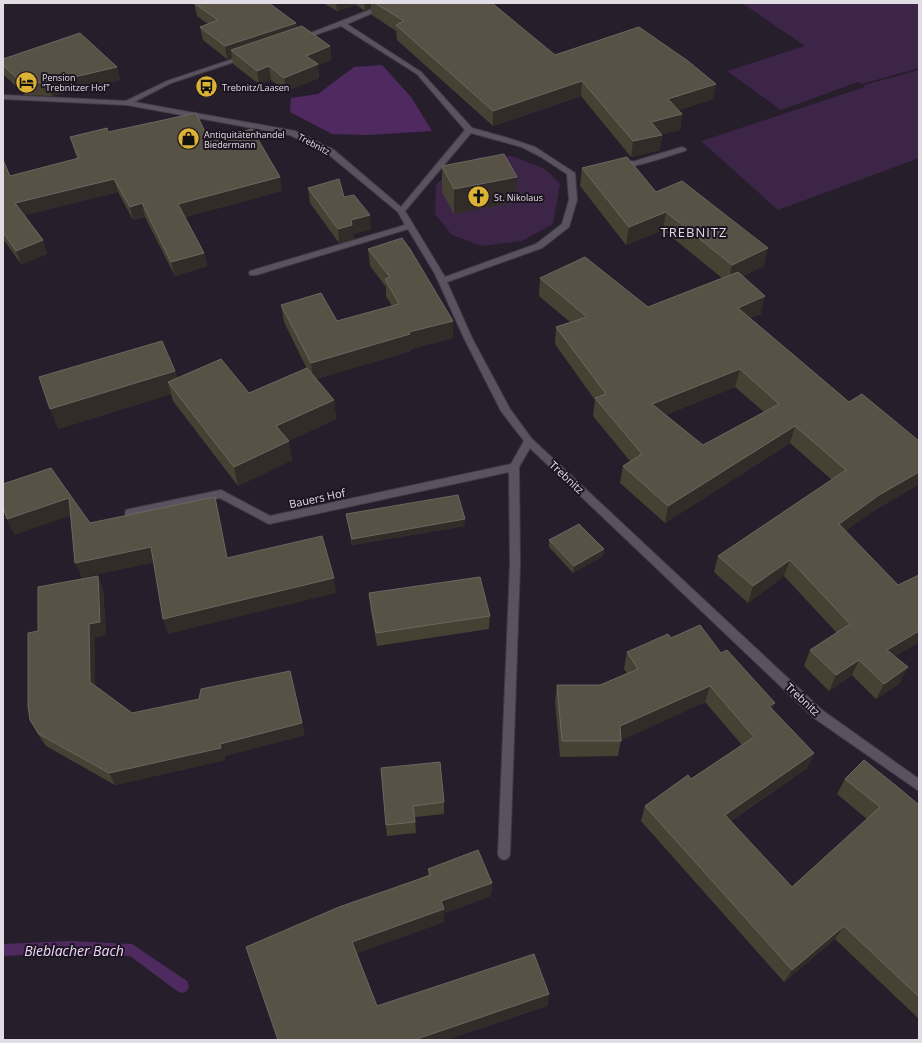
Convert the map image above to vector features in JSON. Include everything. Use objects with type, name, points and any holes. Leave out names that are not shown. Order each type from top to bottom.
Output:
[{"type":"street","points":[[290,41],[342,24],[393,3]]},
{"type":"street","points":[[342,24],[419,73],[469,130],[499,138],[539,152],[575,173],[573,200],[566,225],[539,246],[442,281]]},
{"type":"street","name":"Trebnitz","points":[[127,103],[169,82],[253,54]]},
{"type":"street","name":"Trebnitz","points":[[3,97],[127,103],[292,133],[331,152],[401,211],[442,281],[468,338],[506,412],[529,441],[818,714],[919,786]]},
{"type":"street","points":[[401,211],[469,130]]},
{"type":"street","points":[[614,166],[636,163],[682,149]]},
{"type":"street","points":[[253,273],[410,226]]},
{"type":"street","points":[[504,854],[515,565],[514,467],[529,441]]},
{"type":"street","name":"Bauers Hof","points":[[130,513],[221,494],[269,520],[514,467]]},
{"type":"shaded area","points":[[742,3],[919,3],[919,68],[862,84],[858,82],[781,110],[727,71],[805,46]]},
{"type":"shaded area","points":[[382,65],[411,97],[432,131],[368,135],[332,134],[290,112],[291,98],[318,94],[354,67]]},
{"type":"shaded area","points":[[919,70],[919,158],[778,210],[701,141],[865,87],[864,85]]},
{"type":"shaded area","points":[[512,156],[545,169],[560,184],[553,224],[522,241],[482,246],[452,235],[435,214],[436,185],[454,167],[480,157]]},
{"type":"building","points":[[194,3],[269,3],[296,23],[225,46],[200,27],[218,20]]},
{"type":"building","points":[[375,3],[492,3],[555,55],[639,27],[688,61],[716,84],[668,99],[682,114],[651,122],[662,135],[633,141],[582,81],[493,111],[396,25],[404,21]]},
{"type":"building","points":[[302,26],[330,46],[306,56],[318,64],[284,78],[269,66],[257,71],[231,50]]},
{"type":"building","points":[[80,33],[117,67],[49,83],[21,82],[3,65],[3,59]]},
{"type":"building","points":[[196,113],[209,140],[252,129],[280,177],[178,204],[204,253],[171,262],[142,203],[130,207],[114,179],[15,203],[43,240],[16,251],[3,232],[3,160],[10,176],[79,158],[70,137],[107,128],[108,132]]},
{"type":"building","points":[[504,154],[517,177],[454,189],[442,166]]},
{"type":"building","points":[[627,157],[656,192],[682,181],[768,248],[732,265],[666,212],[629,227],[582,168]]},
{"type":"building","points":[[339,179],[344,197],[354,195],[370,215],[351,220],[352,225],[338,229],[308,188]]},
{"type":"building","points":[[402,238],[453,321],[409,332],[410,334],[311,363],[281,305],[321,293],[337,321],[399,304],[385,279],[390,277],[368,249]]},
{"type":"building","points":[[585,257],[648,307],[738,272],[765,296],[738,308],[849,402],[862,394],[919,441],[919,472],[879,495],[839,524],[898,585],[919,575],[919,631],[887,650],[908,667],[884,684],[859,660],[836,675],[810,650],[850,624],[790,560],[753,586],[718,556],[846,470],[795,426],[668,506],[623,466],[642,454],[595,398],[606,394],[556,327],[587,317],[540,278]],"holes":[[[740,369],[779,404],[703,445],[652,404]]]},
{"type":"building","points":[[162,341],[175,371],[50,409],[39,377]]},
{"type":"building","points":[[221,359],[249,393],[307,368],[334,400],[276,426],[289,441],[234,467],[168,382]]},
{"type":"building","points":[[51,468],[90,523],[215,497],[227,558],[322,536],[334,578],[163,619],[151,547],[75,563],[69,498],[7,519],[3,507],[3,484]]},
{"type":"building","points":[[458,495],[465,519],[352,539],[346,514]]},
{"type":"building","points":[[579,524],[604,549],[574,566],[549,540]]},
{"type":"building","points":[[98,576],[100,622],[89,624],[90,682],[132,713],[199,699],[201,689],[290,671],[302,723],[220,744],[221,748],[109,773],[39,734],[30,720],[28,706],[28,633],[38,631],[38,587]]},
{"type":"building","points":[[480,577],[490,616],[376,633],[369,593]]},
{"type":"building","points":[[700,625],[721,653],[727,650],[775,703],[769,706],[814,753],[725,815],[792,887],[880,807],[845,779],[864,760],[919,805],[919,997],[844,926],[792,970],[645,806],[688,775],[691,779],[754,737],[710,686],[620,726],[621,741],[562,741],[557,685],[600,685],[638,669],[627,652],[668,634],[671,638]]},
{"type":"building","points":[[440,762],[444,802],[413,806],[415,822],[386,825],[381,768]]},
{"type":"building","points":[[478,850],[492,883],[441,901],[444,909],[352,942],[377,1006],[534,954],[549,994],[414,1040],[278,1040],[246,947],[339,907],[431,875],[428,869]]},
{"type":"waterway","name":"Bieblacher Bach","points":[[3,950],[68,947],[132,950],[182,986]]},
{"type":"place","name":"Pension \"Trebnitzer Hof\"","points":[[26,82]]},
{"type":"place","name":"Trebnitz/Laasen","points":[[206,87]]},
{"type":"place","name":"Antiquitätenhandel Biedermann","points":[[188,139]]},
{"type":"place","name":"St. Nikolaus","points":[[479,197]]},
{"type":"district","name":"TREBNITZ","points":[[694,232]]}]
